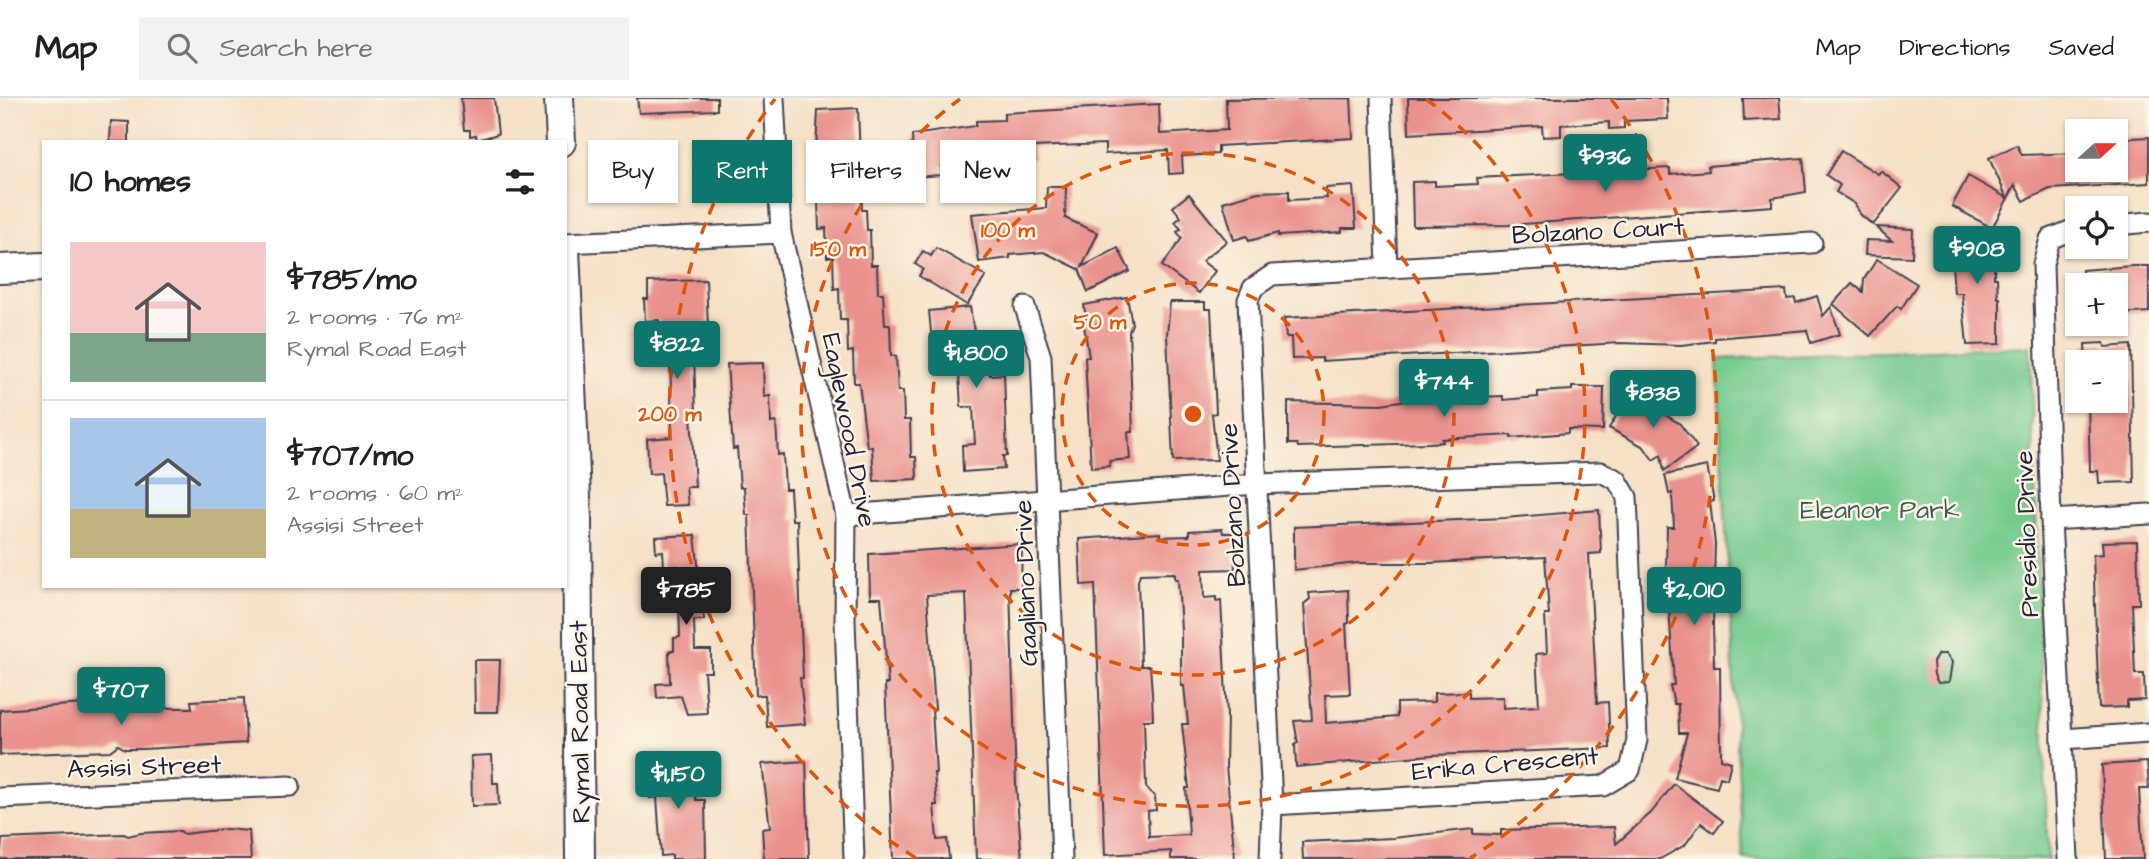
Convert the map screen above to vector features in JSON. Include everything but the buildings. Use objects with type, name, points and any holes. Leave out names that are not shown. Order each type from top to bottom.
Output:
[{"type":"main road","points":[[559,98],[561,140]]},
{"type":"main road","points":[[0,269],[42,267]]},
{"type":"main road","name":"Rymal Road East","points":[[567,294],[577,520],[580,859]]},
{"type":"street","name":"Eaglewood Drive","points":[[774,98],[781,233],[845,515],[845,621],[854,859]]},
{"type":"street","points":[[1381,98],[1387,268]]},
{"type":"street","points":[[2128,224],[2149,222]]},
{"type":"street","name":"Presidio Drive","points":[[2065,231],[2050,239],[2043,258],[2051,520],[2068,859]]},
{"type":"street","points":[[567,243],[781,233]]},
{"type":"street","name":"Bolzano Court","points":[[1387,268],[1812,243]]},
{"type":"street","name":"Bolzano Drive","points":[[1270,859],[1272,805],[1248,300],[1253,288],[1272,275],[1387,268]]},
{"type":"street","name":"Gagliano Drive","points":[[1025,307],[1041,357],[1062,859]]},
{"type":"street","name":"Erika Crescent","points":[[845,515],[1257,484],[1601,472],[1617,480],[1627,496],[1637,740],[1630,770],[1604,786],[1272,805]]},
{"type":"street","points":[[2051,520],[2149,514]]},
{"type":"street","points":[[2062,739],[2149,733]]},
{"type":"street","name":"Assisi Street","points":[[0,798],[290,786]]},
{"type":"green space","name":"Eleanor Park","points":[[2030,346],[2048,859],[1743,859],[1717,359]]}]
